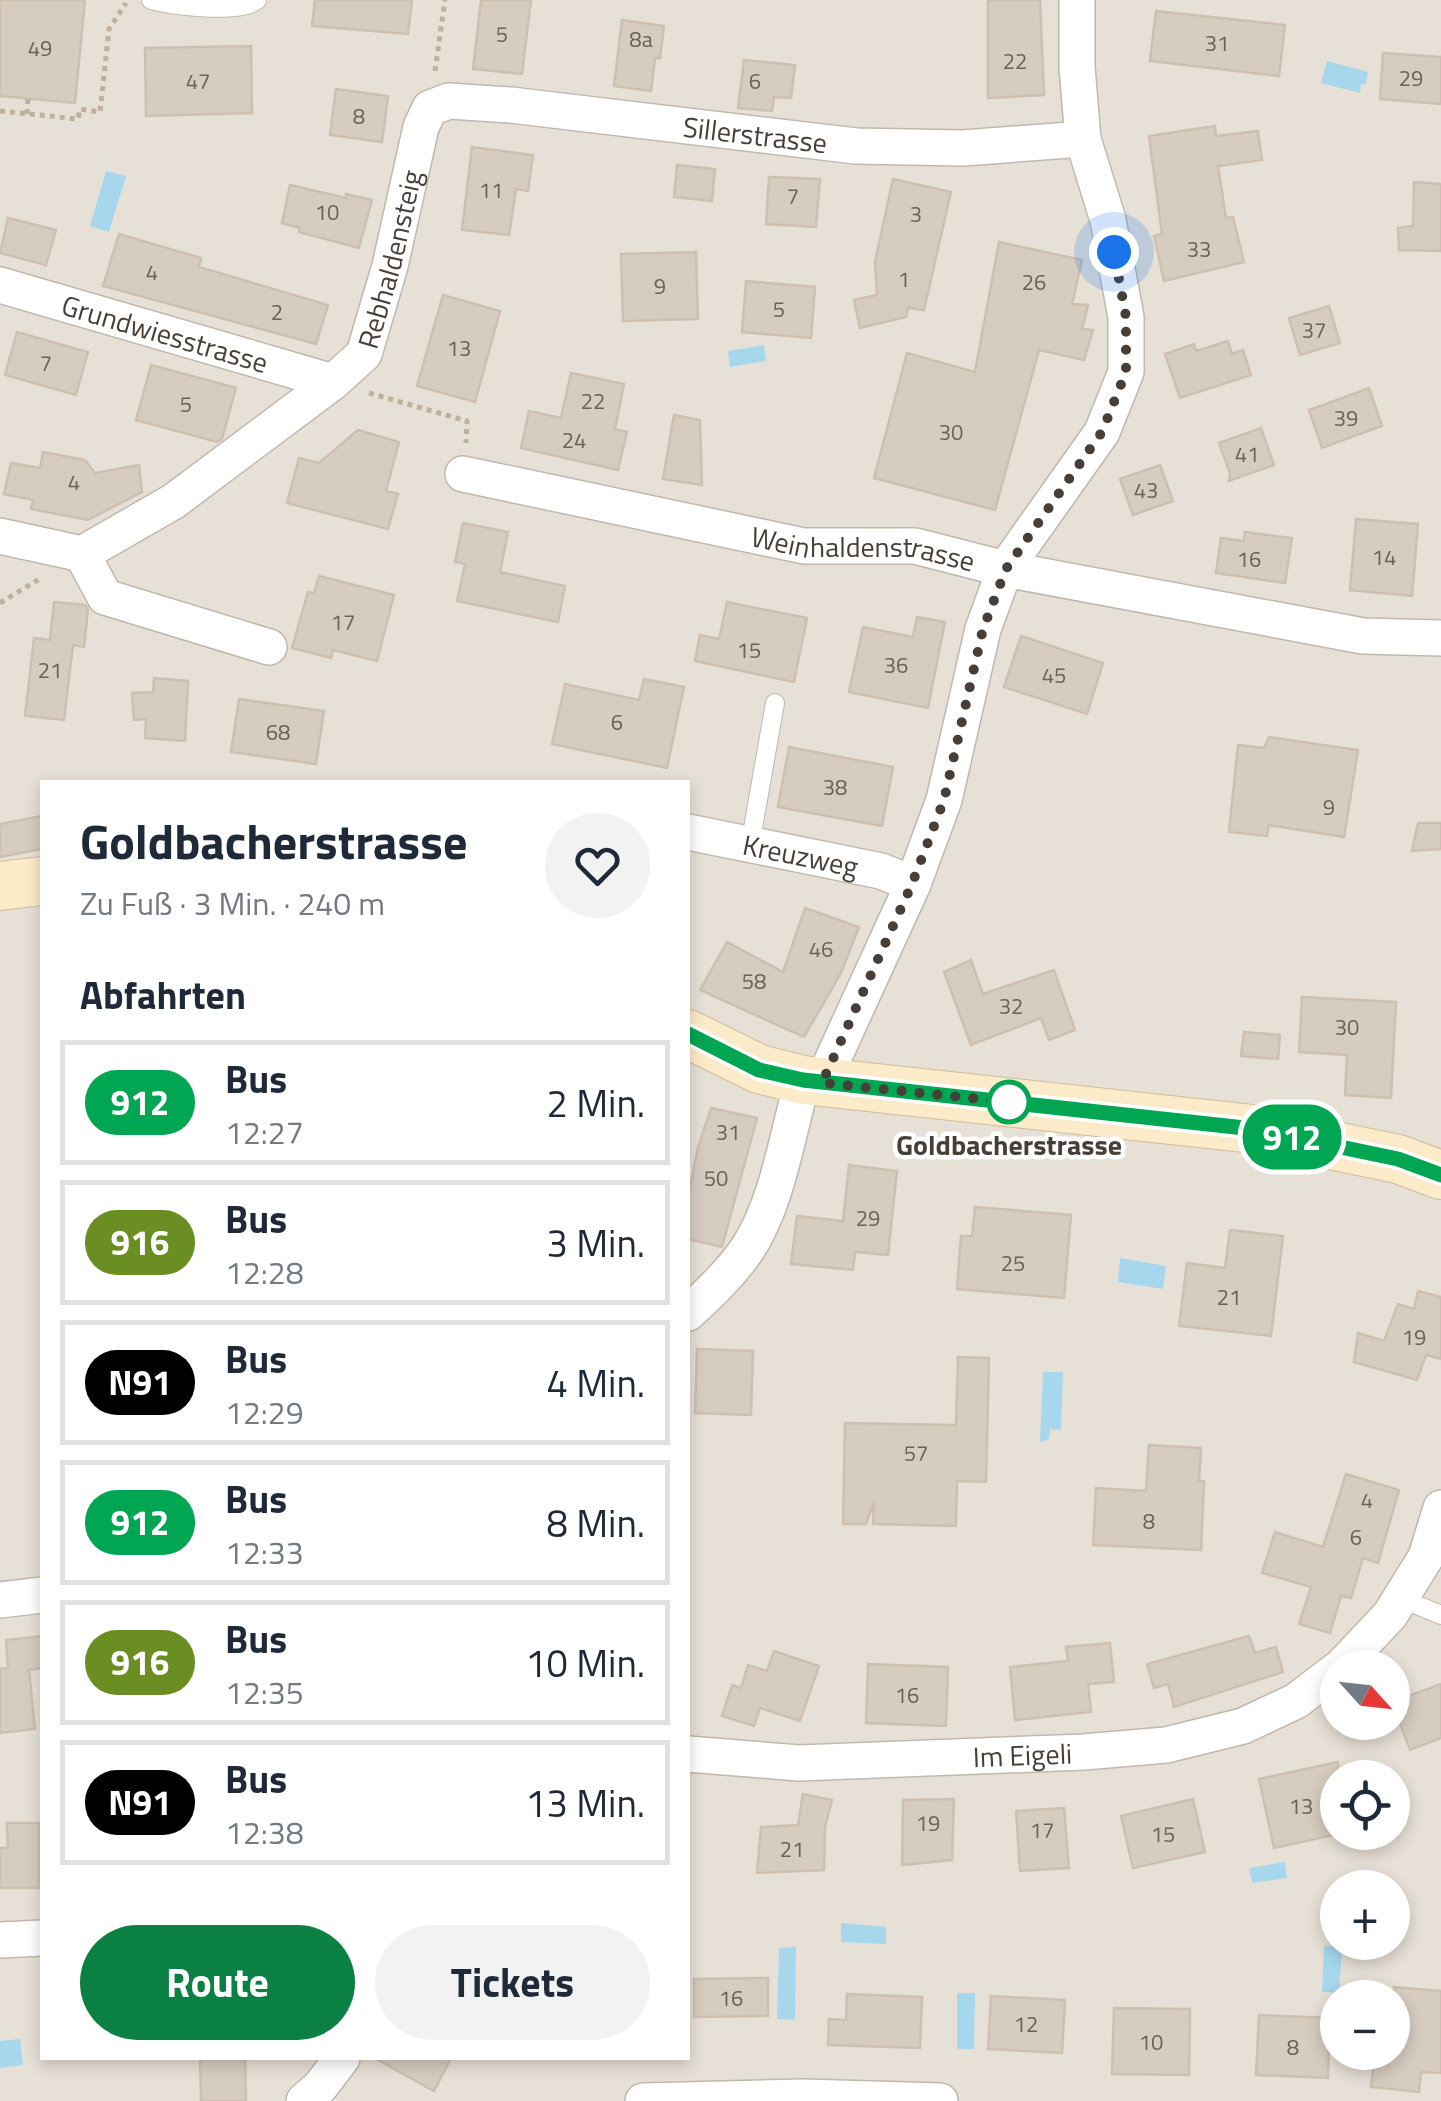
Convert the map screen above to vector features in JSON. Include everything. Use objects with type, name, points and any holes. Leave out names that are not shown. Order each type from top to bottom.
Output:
[{"type":"main road","points":[[0,886],[40,881]]},
{"type":"main road","points":[[690,1035],[759,1070],[812,1082],[1254,1129],[1398,1159],[1441,1175]]},
{"type":"street","points":[[690,1311],[720,1285],[748,1247],[812,1082],[912,884],[944,800],[983,629],[1006,569],[1102,432],[1126,372],[1126,317],[1108,220],[1083,139],[1076,67],[1077,0]]},
{"type":"street","name":"Sillerstrasse","points":[[430,108],[449,101],[511,105],[856,146],[963,148],[1083,139]]},
{"type":"street","name":"Rebhaldensteig","points":[[82,554],[174,501],[333,382],[364,354],[390,266],[421,127],[430,108]]},
{"type":"street","name":"Grundwiesstrasse","points":[[0,285],[333,382]]},
{"type":"street","name":"Weinhaldenstrasse","points":[[463,474],[804,546],[915,546],[1006,569],[1364,636],[1441,638]]},
{"type":"street","points":[[0,536],[82,554],[105,598],[269,647]]},
{"type":"street","name":"Kreuzweg","points":[[690,832],[881,871],[912,884]]},
{"type":"street","name":"Im Eigeli","points":[[1356,1650],[1390,1615],[1426,1557],[1441,1508]]},
{"type":"street","points":[[0,1600],[40,1595]]},
{"type":"street","name":"Im Eigeli","points":[[690,1754],[816,1762],[1084,1752],[1166,1744],[1243,1726],[1296,1701],[1320,1683]]},
{"type":"street","points":[[0,1940],[40,1938]]},
{"type":"street","points":[[320,2096],[341,2060]]},
{"type":"street","points":[[642,2101],[804,2097],[940,2101]]},
{"type":"lane","points":[[150,0],[229,8],[251,6],[257,0]]},
{"type":"lane","points":[[750,845],[775,703]]},
{"type":"lane","points":[[1400,1598],[1441,1615]]},
{"type":"path","points":[[0,111],[78,119],[80,109],[100,112],[109,28],[128,0]]},
{"type":"path","points":[[430,108],[445,0]]},
{"type":"path","points":[[27,114],[28,98]]},
{"type":"path","points":[[333,382],[467,421],[463,474]]},
{"type":"shaded area","points":[[0,0],[1441,0],[1441,2101],[338,2101],[320,2087],[298,2101],[0,2101]]},
{"type":"water","points":[[1327,61],[1368,72],[1360,93],[1321,83]]},
{"type":"water","points":[[106,171],[126,176],[109,232],[90,226]]},
{"type":"water","points":[[764,345],[766,361],[730,367],[728,351]]},
{"type":"water","points":[[1120,1258],[1166,1266],[1163,1289],[1118,1282]]},
{"type":"water","points":[[1043,1372],[1063,1372],[1061,1430],[1050,1429],[1049,1439],[1040,1442]]},
{"type":"water","points":[[1285,1862],[1287,1878],[1252,1883],[1249,1868]]},
{"type":"water","points":[[841,1923],[886,1927],[886,1944],[841,1942]]},
{"type":"water","points":[[796,1947],[795,2020],[777,2019],[779,1948]]},
{"type":"water","points":[[1323,1960],[1341,1960],[1340,1980],[1323,1980]]},
{"type":"water","points":[[957,1993],[975,1993],[974,2049],[957,2049]]},
{"type":"water","points":[[20,2039],[23,2065],[0,2068],[0,2041]]},
{"type":"building","points":[[0,0],[85,0],[75,103],[0,96]]},
{"type":"building","points":[[315,0],[412,0],[408,34],[312,26]]},
{"type":"building","points":[[481,0],[531,0],[522,74],[473,69]]},
{"type":"building","points":[[988,0],[1040,0],[1044,95],[988,98]]},
{"type":"building","points":[[1156,11],[1285,25],[1279,76],[1150,61]]},
{"type":"building","points":[[622,20],[664,26],[651,91],[614,86]]},
{"type":"building","points":[[251,46],[252,113],[146,116],[145,48]]},
{"type":"building","points":[[1383,53],[1441,57],[1441,104],[1380,99]]},
{"type":"building","points":[[744,60],[795,65],[791,98],[774,97],[772,111],[738,108]]},
{"type":"building","points":[[336,89],[388,96],[382,142],[330,135]]},
{"type":"building","points":[[1215,126],[1216,136],[1258,131],[1262,160],[1218,166],[1226,218],[1233,217],[1244,262],[1164,281],[1154,236],[1162,234],[1149,136]]},
{"type":"building","points":[[472,147],[533,155],[528,191],[516,189],[509,235],[462,230]]},
{"type":"building","points":[[677,165],[715,169],[712,201],[674,197]]},
{"type":"building","points":[[769,177],[820,179],[816,227],[766,224]]},
{"type":"building","points":[[893,179],[951,192],[924,310],[908,308],[906,317],[860,328],[854,300],[877,295],[875,262]]},
{"type":"building","points":[[1414,182],[1441,184],[1441,251],[1399,250],[1398,228],[1413,226]]},
{"type":"building","points":[[290,185],[372,200],[359,248],[299,232],[300,228],[282,223]]},
{"type":"building","points":[[8,218],[56,230],[46,265],[0,253]]},
{"type":"building","points":[[119,234],[201,258],[199,267],[328,305],[316,344],[103,286]]},
{"type":"building","points":[[999,242],[1082,260],[1072,304],[1088,305],[1082,329],[1093,330],[1084,360],[1039,350],[995,510],[874,478],[907,353],[975,372]]},
{"type":"building","points":[[696,252],[698,319],[623,321],[621,254]]},
{"type":"building","points":[[746,281],[815,287],[811,338],[742,332]]},
{"type":"building","points":[[443,295],[500,311],[475,402],[417,386]]},
{"type":"building","points":[[1329,306],[1340,343],[1300,355],[1289,318]]},
{"type":"building","points":[[17,332],[88,352],[76,395],[5,375]]},
{"type":"building","points":[[1228,341],[1232,354],[1243,350],[1251,375],[1180,398],[1165,354],[1194,344],[1196,351]]},
{"type":"building","points":[[151,365],[236,388],[222,439],[217,442],[136,420]]},
{"type":"building","points":[[571,373],[624,384],[615,429],[627,432],[618,470],[521,448],[529,411],[561,418]]},
{"type":"building","points":[[1369,388],[1382,426],[1322,448],[1309,410]]},
{"type":"building","points":[[674,415],[700,420],[702,485],[663,479]]},
{"type":"building","points":[[1261,428],[1274,465],[1229,481],[1230,473],[1219,443]]},
{"type":"building","points":[[358,430],[399,442],[386,491],[398,494],[388,529],[287,503],[299,458],[319,463]]},
{"type":"building","points":[[43,452],[85,460],[95,473],[139,465],[142,492],[88,520],[31,509],[33,500],[4,494],[11,463],[40,468]]},
{"type":"building","points":[[1160,465],[1173,501],[1133,515],[1120,479]]},
{"type":"building","points":[[1356,519],[1418,524],[1412,596],[1350,590]]},
{"type":"building","points":[[463,523],[508,532],[500,572],[565,586],[558,622],[457,601],[465,564],[455,562]]},
{"type":"building","points":[[1245,532],[1292,538],[1285,583],[1216,573],[1221,538],[1244,541]]},
{"type":"building","points":[[319,576],[394,595],[377,661],[333,650],[331,658],[292,648],[308,592],[314,593]]},
{"type":"building","points":[[54,602],[85,605],[88,609],[84,647],[73,645],[64,720],[25,716],[34,638],[50,640]]},
{"type":"building","points":[[727,602],[807,618],[794,682],[695,661],[700,635],[719,639]]},
{"type":"building","points":[[917,617],[945,622],[928,708],[849,692],[863,627],[913,637]]},
{"type":"building","points":[[1021,636],[1103,663],[1087,714],[1004,687]]},
{"type":"building","points":[[154,678],[188,681],[185,741],[145,738],[146,719],[134,720],[132,693],[153,692]]},
{"type":"building","points":[[644,679],[684,687],[667,768],[552,744],[565,684],[639,700]]},
{"type":"building","points":[[239,699],[324,711],[316,764],[231,752]]},
{"type":"building","points":[[1269,737],[1358,750],[1344,837],[1269,825],[1267,836],[1229,832],[1238,745],[1264,748]]},
{"type":"building","points":[[789,747],[893,767],[882,826],[778,807]]},
{"type":"building","points":[[40,816],[40,849],[0,857],[0,824]]},
{"type":"building","points":[[1418,823],[1441,823],[1441,849],[1412,851]]},
{"type":"building","points":[[805,908],[859,927],[841,973],[804,1037],[700,990],[727,942],[783,972]]},
{"type":"building","points":[[971,960],[983,994],[1054,970],[1075,1030],[1049,1040],[1041,1018],[971,1045],[944,972]]},
{"type":"building","points":[[1302,997],[1396,1002],[1391,1098],[1345,1095],[1347,1055],[1299,1052]]},
{"type":"building","points":[[1244,1032],[1280,1035],[1278,1059],[1241,1056]]},
{"type":"building","points":[[711,1108],[757,1118],[722,1247],[690,1239],[690,1187]]},
{"type":"building","points":[[849,1165],[897,1171],[888,1255],[855,1252],[853,1270],[791,1264],[797,1216],[843,1221]]},
{"type":"building","points":[[975,1207],[1071,1215],[1064,1298],[957,1289],[961,1236],[972,1236]]},
{"type":"building","points":[[1230,1230],[1283,1236],[1271,1336],[1179,1326],[1187,1263],[1225,1268]]},
{"type":"building","points":[[1418,1291],[1441,1297],[1441,1359],[1426,1355],[1417,1380],[1354,1362],[1358,1333],[1384,1341],[1398,1304],[1414,1309]]},
{"type":"building","points":[[697,1349],[753,1351],[751,1415],[695,1413]]},
{"type":"building","points":[[958,1357],[989,1358],[986,1482],[957,1481],[956,1526],[873,1524],[874,1501],[866,1524],[843,1524],[845,1423],[956,1425]]},
{"type":"building","points":[[1149,1445],[1201,1448],[1201,1550],[1093,1545],[1096,1488],[1146,1491]]},
{"type":"building","points":[[1346,1474],[1399,1490],[1378,1563],[1363,1558],[1351,1598],[1341,1596],[1330,1633],[1299,1624],[1311,1587],[1262,1573],[1275,1532],[1323,1547]]},
{"type":"building","points":[[40,1636],[40,1668],[29,1670],[35,1729],[0,1733],[0,1669],[8,1668],[6,1640]]},
{"type":"building","points":[[1249,1636],[1255,1653],[1276,1647],[1283,1672],[1174,1707],[1168,1684],[1154,1688],[1147,1664]]},
{"type":"building","points":[[1110,1643],[1114,1682],[1088,1684],[1091,1712],[1015,1720],[1010,1667],[1068,1661],[1066,1647]]},
{"type":"building","points":[[774,1651],[819,1666],[800,1721],[760,1708],[754,1726],[722,1716],[732,1685],[741,1688],[748,1665],[767,1671]]},
{"type":"building","points":[[868,1664],[948,1667],[946,1726],[866,1723]]},
{"type":"building","points":[[1441,1684],[1441,1738],[1410,1750],[1406,1740],[1410,1740],[1410,1695]]},
{"type":"building","points":[[1320,1766],[1320,1838],[1274,1848],[1259,1779]]},
{"type":"building","points":[[803,1794],[832,1800],[825,1827],[824,1870],[757,1873],[761,1827],[798,1825]]},
{"type":"building","points":[[954,1799],[952,1860],[902,1865],[903,1800]]},
{"type":"building","points":[[1193,1799],[1205,1852],[1133,1868],[1121,1816]]},
{"type":"building","points":[[1064,1808],[1069,1868],[1020,1871],[1016,1811]]},
{"type":"building","points":[[7,1823],[39,1823],[39,1888],[0,1888],[0,1848],[8,1848]]},
{"type":"building","points":[[768,1978],[768,2016],[694,2017],[694,1979]]},
{"type":"building","points":[[1410,1988],[1441,1991],[1441,2073],[1421,2072],[1419,2092],[1371,2087],[1373,2070],[1410,2070]]},
{"type":"building","points":[[847,1994],[922,1997],[920,2048],[828,2045],[829,2019],[846,2020]]},
{"type":"building","points":[[991,1996],[1065,2000],[1062,2053],[988,2049]]},
{"type":"building","points":[[1114,2008],[1190,2009],[1189,2075],[1112,2074]]},
{"type":"building","points":[[1259,2015],[1320,2018],[1320,2070],[1328,2070],[1328,2078],[1256,2075]]},
{"type":"building","points":[[200,2060],[245,2060],[246,2101],[201,2101]]},
{"type":"building","points":[[378,2060],[450,2060],[434,2091]]},
{"type":"bus line","name":"912","points":[[690,1035],[759,1070],[803,1080],[1254,1129],[1398,1159],[1441,1175]]},
{"type":"place","name":"Goldbacherstrasse","points":[[1009,1102]]},
{"type":"route","points":[[1009,1102],[822,1083],[912,884],[944,800],[983,629],[1006,569],[1102,432],[1126,372],[1126,317],[1114,252]]}]
